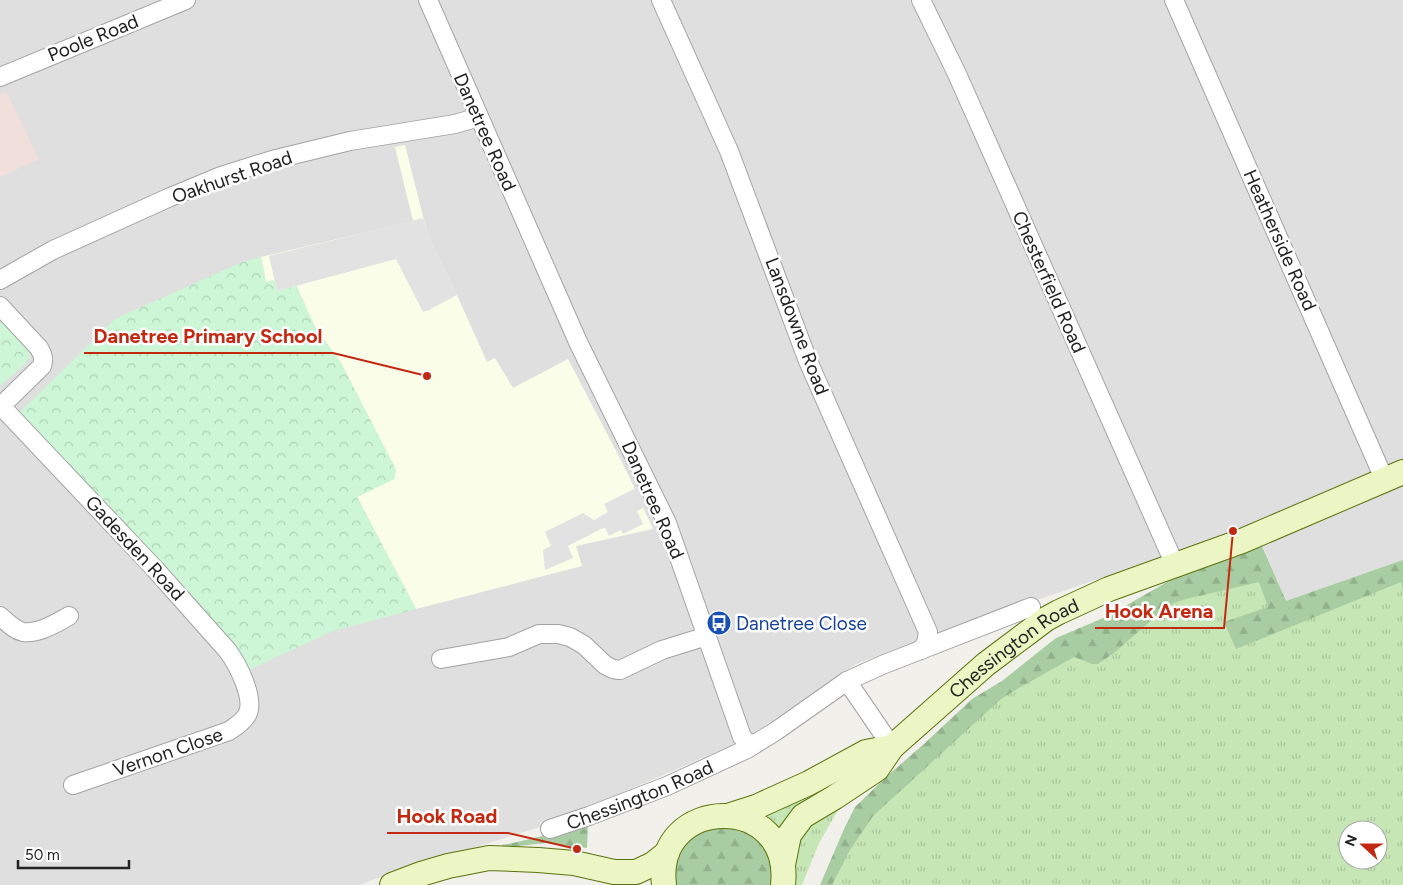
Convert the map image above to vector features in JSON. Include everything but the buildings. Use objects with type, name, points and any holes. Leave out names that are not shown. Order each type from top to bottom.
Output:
[{"type":"main road","name":"Chessington Road","points":[[783,875],[789,835],[803,816],[877,769],[892,747],[986,664],[1046,620],[1109,589],[1242,541],[1394,476]]},
{"type":"main road","name":"Chessington Road","points":[[730,816],[756,807],[809,783],[866,752],[892,747]]},
{"type":"main road","name":"Chessington Road","points":[[664,885],[664,865],[667,853],[674,842],[682,832],[693,824],[705,818],[718,816],[743,818],[765,831],[776,847],[783,875]]},
{"type":"main road","name":"Chessington Road","points":[[392,885],[448,866],[489,858],[574,863],[614,872],[636,872],[653,864],[667,853]]},
{"type":"street","name":"Poole Road","points":[[1,72],[186,0]]},
{"type":"street","name":"Danetree Road","points":[[428,0],[581,350],[667,523],[742,737],[747,742],[754,744]]},
{"type":"street","name":"Lansdowne Road","points":[[661,0],[729,152],[808,361],[928,632],[926,643],[921,650]]},
{"type":"street","name":"Chesterfield Road","points":[[921,0],[957,74],[1175,565]]},
{"type":"street","name":"Heatherside Road","points":[[1174,0],[1394,476]]},
{"type":"street","name":"Oakhurst Road","points":[[0,280],[52,250],[221,176],[272,160],[350,141],[455,124],[479,117]]},
{"type":"street","name":"Gadesden Road","points":[[0,306],[39,348],[44,360],[42,366],[0,405],[155,568],[227,650],[234,659],[245,682],[249,704]]},
{"type":"street","points":[[754,744],[848,681],[882,665],[1031,607]]},
{"type":"street","points":[[0,616],[14,628],[24,632],[49,627],[69,616]]},
{"type":"street","points":[[441,660],[502,649],[538,634],[558,634],[584,645],[605,665],[612,669],[620,670],[662,650],[707,636]]},
{"type":"street","points":[[848,681],[892,747]]},
{"type":"street","name":"Vernon Close","points":[[73,785],[229,731],[248,714],[249,704]]},
{"type":"street","name":"Chessington Road","points":[[550,828],[589,816],[666,786],[754,744]]},
{"type":"shaded area","points":[[0,0],[1403,0],[1403,560],[1286,601],[1254,525],[856,664],[744,740],[552,823],[360,885],[0,885]]},
{"type":"shaded area","points":[[6,91],[39,159],[0,177],[0,94]]},
{"type":"shaded area","points":[[405,145],[428,236],[487,362],[495,358],[513,388],[568,359],[626,470],[653,529],[576,546],[582,566],[416,609],[357,497],[394,479],[396,470],[341,363],[315,327],[297,287],[277,291],[266,282],[261,257],[413,221],[395,147]]},
{"type":"shaded area","points":[[423,218],[428,236],[457,295],[429,310],[423,312],[396,259],[277,291],[269,256]]},
{"type":"shaded area","points":[[636,488],[645,507],[637,511],[643,524],[623,534],[621,530],[609,536],[605,528],[601,529],[568,546],[573,558],[545,570],[543,550],[551,546],[545,532],[583,513],[594,520],[608,512],[604,504]]},
{"type":"green space","points":[[261,257],[266,282],[274,280],[277,291],[296,286],[315,327],[341,363],[396,470],[394,479],[357,497],[416,609],[333,631],[244,672],[17,415],[115,319],[240,263]]},
{"type":"green space","points":[[0,320],[27,348],[30,356],[26,363],[0,386]]},
{"type":"green space","points":[[1261,544],[1286,601],[1403,560],[1403,885],[831,885],[869,815],[1035,658],[1169,581]]},
{"type":"green space","points":[[1261,544],[1286,601],[1403,560],[1403,591],[1401,582],[1236,649],[1224,622],[1268,607],[1259,582],[1174,603],[1098,664],[1092,664],[1074,657],[1001,699],[873,816],[850,850],[832,885],[820,885],[855,807],[972,699],[1002,681],[1056,638],[1108,616],[1169,581]]},
{"type":"green space","points":[[805,793],[810,802],[780,832],[775,825],[760,814]]},
{"type":"green space","points":[[834,807],[837,812],[819,843],[802,885],[795,885],[796,872],[793,861],[802,828]]},
{"type":"green space","points":[[588,825],[587,848],[545,843],[502,848],[502,845]]},
{"type":"green space","points":[[729,827],[743,832],[761,845],[769,857],[772,867],[771,885],[675,885],[679,857],[688,842],[703,831]]},
{"type":"place","name":"Danetree Primary School","points":[[427,376]]},
{"type":"place","name":"Hook Arena","points":[[1233,531]]},
{"type":"place","name":"Danetree Close","points":[[719,623]]},
{"type":"place","name":"Hook Road","points":[[577,849]]}]
